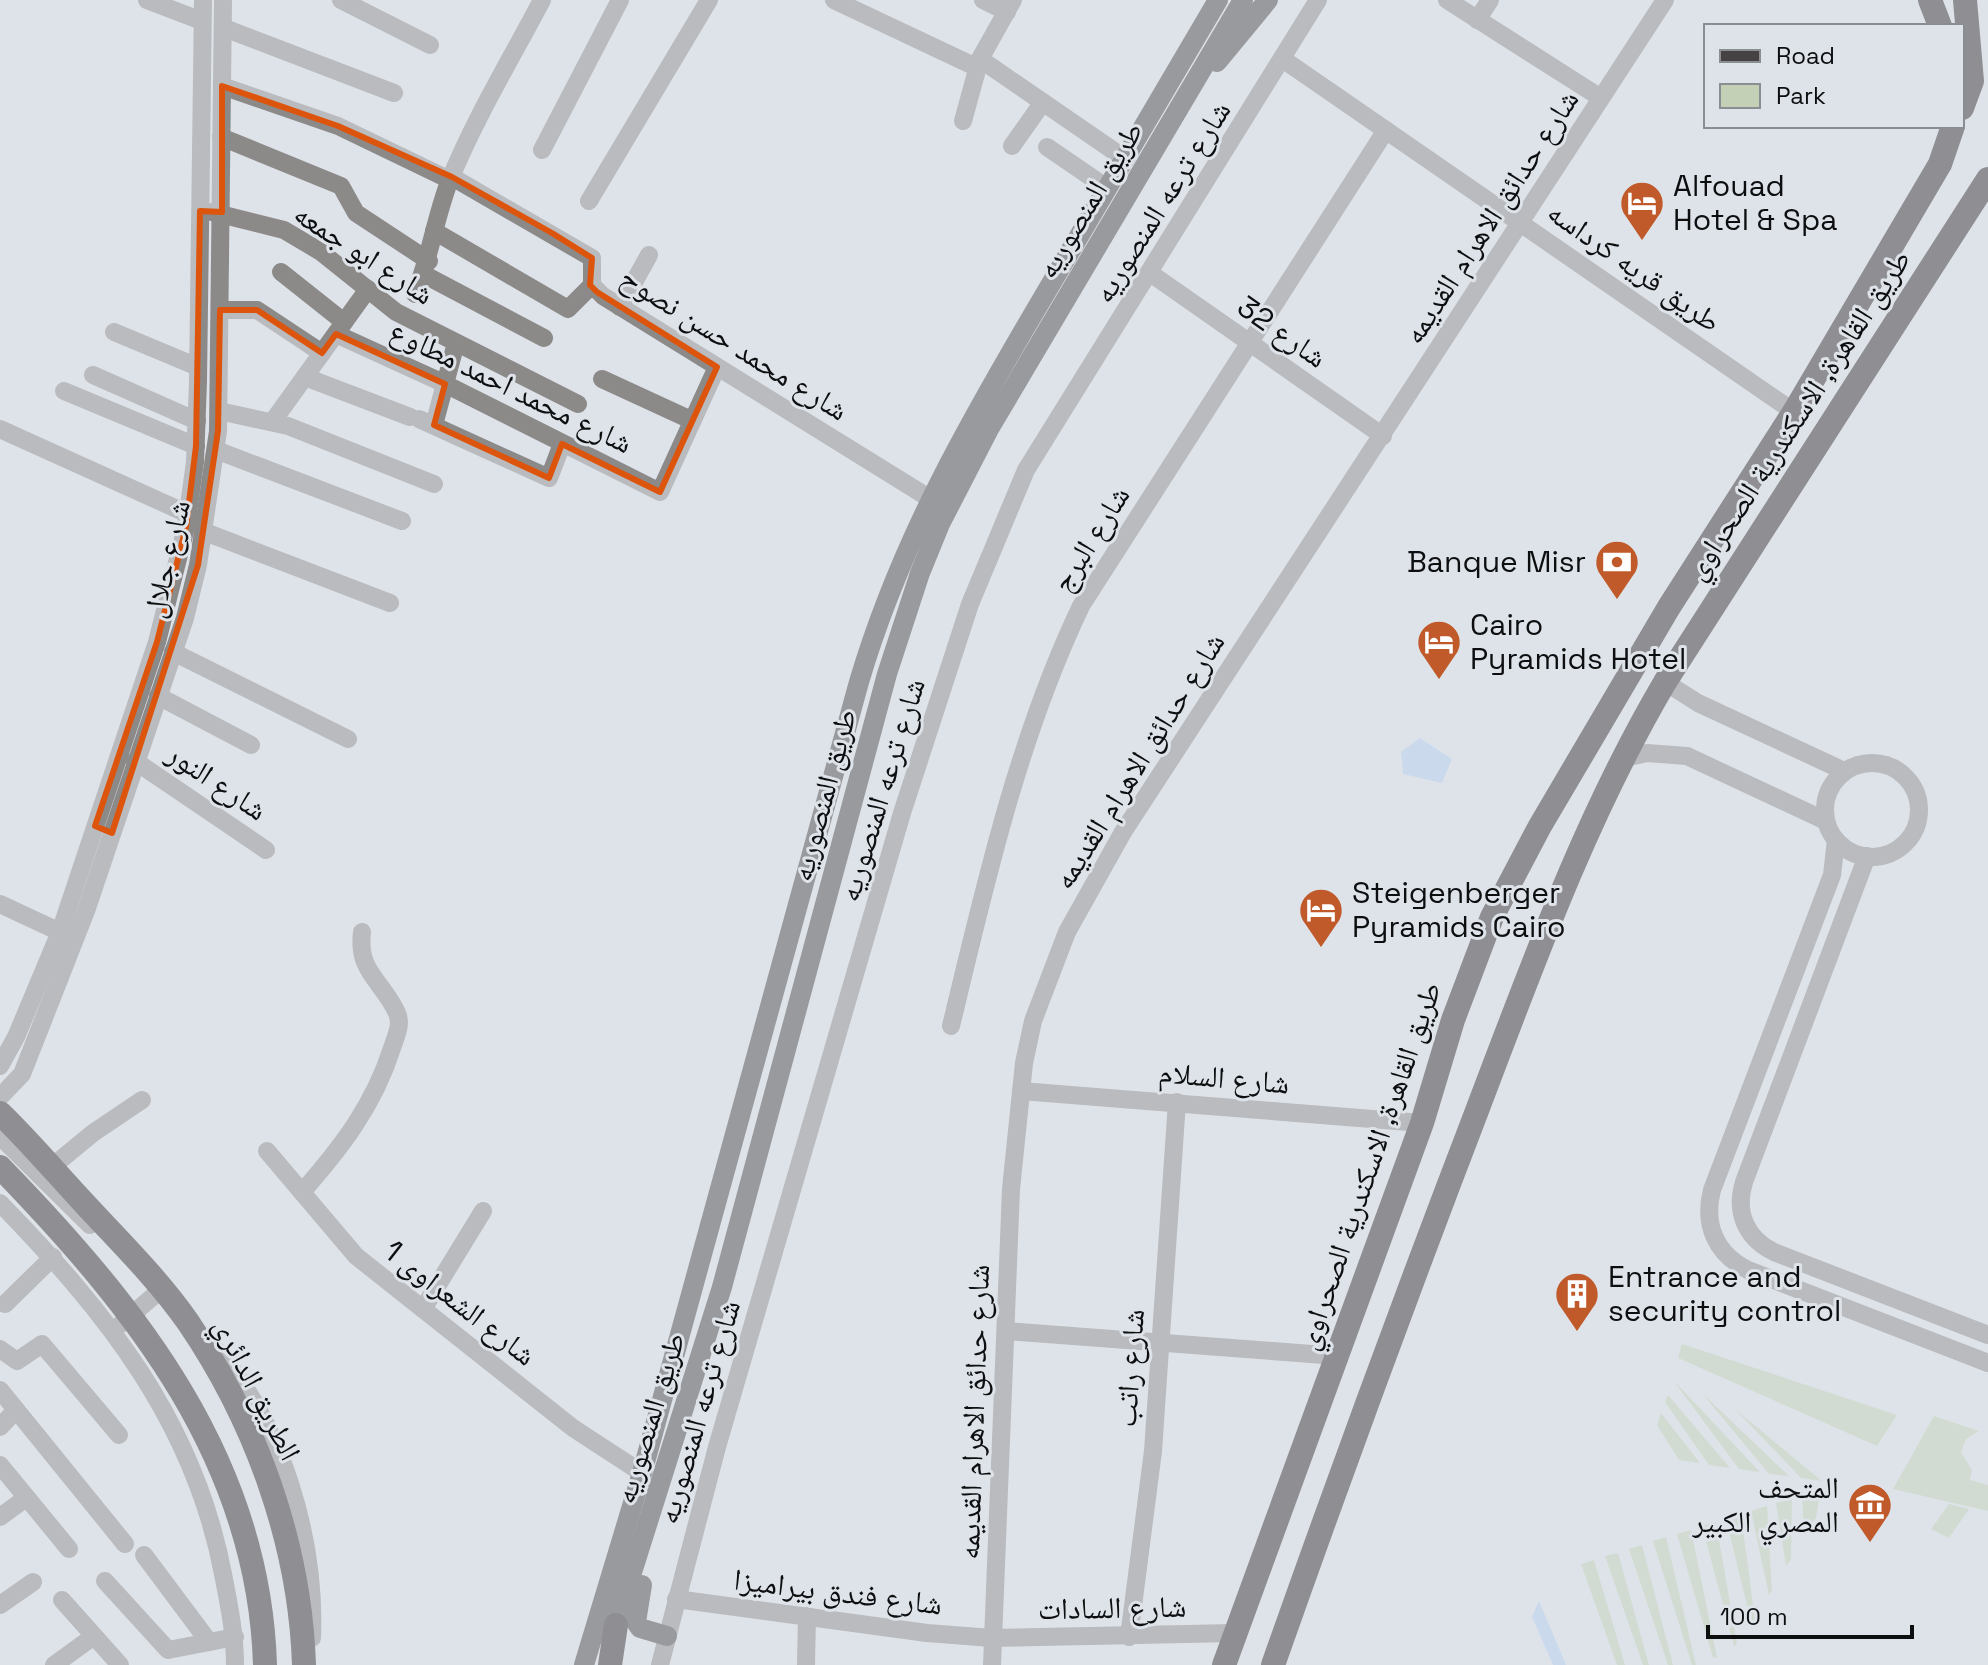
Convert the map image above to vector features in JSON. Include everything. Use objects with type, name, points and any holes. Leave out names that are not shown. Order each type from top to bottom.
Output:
[{"type":"highway","points":[[1930,0],[1939,24]]},
{"type":"highway","points":[[1964,103],[1972,81],[1965,0]]},
{"type":"highway","name":"طريق القاهرة, الاسكندرية الصحراوي","points":[[1224,1665],[1422,1123],[1453,1020],[1492,917],[1540,826],[1669,607],[1794,412],[1940,164],[1952,128]]},
{"type":"highway","name":"طريق القاهرة, الاسكندرية الصحراوي","points":[[1273,1665],[1380,1366],[1536,957],[1620,759],[1665,682],[1988,179]]},
{"type":"highway","name":"الطريق الدائري","points":[[1,1100],[155,1280],[214,1365],[260,1458],[277,1507],[295,1583],[304,1665]]},
{"type":"highway","points":[[0,1167],[122,1302],[188,1397],[233,1498],[252,1569],[265,1665]]},
{"type":"highway","points":[[610,1665],[616,1625]]},
{"type":"main road","name":"طريق المنصوريه","points":[[584,1665],[642,1473],[870,646],[895,575],[929,498],[1218,0]]},
{"type":"main road","name":"طريق المنصوريه","points":[[602,1665],[722,1287],[902,623],[940,524],[989,429],[1243,0]]},
{"type":"main road","points":[[1191,88],[1229,49],[1268,0]]},
{"type":"main road","points":[[782,965],[807,972]]},
{"type":"main road","points":[[654,1507],[651,1550],[635,1614],[640,1628],[667,1636]]},
{"type":"street","points":[[147,0],[202,21]]},
{"type":"street","name":"شارع جلال","points":[[1,1100],[22,1074],[38,1036],[104,829],[169,597],[188,514],[197,421],[203,0]]},
{"type":"street","name":"شارع جلال","points":[[0,1066],[6,1042],[60,932],[135,761],[189,603],[205,532],[219,411],[223,0]]},
{"type":"street","points":[[341,0],[430,45]]},
{"type":"street","points":[[415,294],[426,267],[451,178],[542,0]]},
{"type":"street","points":[[542,150],[620,0]]},
{"type":"street","points":[[589,201],[709,0]]},
{"type":"street","points":[[834,0],[979,63],[1043,102],[1124,158]]},
{"type":"street","points":[[963,121],[979,63],[1010,6],[983,0]]},
{"type":"street","name":"شارع ترعه المنصوريه","points":[[660,1665],[676,1599],[897,828],[970,604],[1026,470],[1284,60],[1318,0]]},
{"type":"street","points":[[1447,0],[1601,98]]},
{"type":"street","points":[[1477,20],[1490,0]]},
{"type":"street","name":"شارع حدائق الاهرام القديمه","points":[[992,1665],[1011,1189],[1021,1091],[1033,1021],[1067,932],[1092,881],[1665,0]]},
{"type":"street","points":[[224,28],[394,93]]},
{"type":"street","name":"طريق قريه كرداسه","points":[[1284,60],[1794,412]]},
{"type":"street","name":"شارع محمد حسن نصوح","points":[[222,86],[338,126],[451,178],[592,258],[592,285],[620,307],[929,498]]},
{"type":"street","points":[[1012,146],[1043,102]]},
{"type":"street","name":"شارع البرج","points":[[951,1026],[998,840],[1062,646],[1095,580],[1386,130]]},
{"type":"street","points":[[221,137],[341,186],[356,213],[426,267],[544,338]]},
{"type":"street","points":[[1047,147],[1107,188]]},
{"type":"street","name":"شارع ابو جمعه","points":[[200,211],[222,212],[284,230],[321,252],[396,312],[578,404]]},
{"type":"street","points":[[434,231],[568,309],[592,285]]},
{"type":"street","points":[[620,307],[649,255]]},
{"type":"street","name":"شارع محمد احمد مطاوع","points":[[281,272],[340,328],[660,492],[691,420]]},
{"type":"street","name":"شارع 32","points":[[1150,273],[1383,436]]},
{"type":"street","points":[[273,421],[368,289]]},
{"type":"street","points":[[220,310],[257,310],[322,353]]},
{"type":"street","points":[[114,332],[198,367]]},
{"type":"street","points":[[421,421],[445,384],[456,343]]},
{"type":"street","points":[[602,379],[691,420],[717,367]]},
{"type":"street","points":[[93,375],[197,421]]},
{"type":"street","points":[[305,377],[421,421],[549,478],[562,444]]},
{"type":"street","points":[[64,391],[196,446]]},
{"type":"street","points":[[219,411],[273,421],[434,484]]},
{"type":"street","points":[[0,429],[188,514]]},
{"type":"street","points":[[216,450],[402,521]]},
{"type":"street","points":[[205,532],[390,603]]},
{"type":"street","points":[[169,597],[189,603]]},
{"type":"street","points":[[173,652],[348,739]]},
{"type":"street","points":[[1665,682],[1698,703],[1844,771]]},
{"type":"street","points":[[158,696],[251,745]]},
{"type":"street","points":[[1620,759],[1668,752],[1687,756],[1826,821]]},
{"type":"street","name":"شارع النور","points":[[135,761],[266,850]]},
{"type":"street","points":[[1857,765],[1885,765],[1909,781],[1916,794],[1917,822],[1906,842],[1888,854],[1867,856],[1847,849],[1836,840],[1826,821],[1828,793],[1844,771],[1857,765]]},
{"type":"street","points":[[1836,840],[1832,875],[1712,1190],[1708,1211],[1712,1232],[1730,1259],[1748,1270],[1988,1363]]},
{"type":"street","points":[[1867,856],[1744,1182],[1740,1200],[1742,1218],[1751,1235],[1774,1252],[1988,1335]]},
{"type":"street","points":[[0,904],[60,932]]},
{"type":"street","points":[[302,1192],[358,1123],[385,1070],[398,1030],[396,1011],[362,960],[362,932]]},
{"type":"street","name":"شارع السلام","points":[[1021,1091],[1422,1123]]},
{"type":"street","points":[[142,1100],[93,1133],[2,1205],[53,1257],[112,1331],[148,1380],[191,1461],[220,1556],[235,1637],[235,1665]]},
{"type":"street","name":"شارع راتب","points":[[1129,1637],[1146,1519],[1177,1102]]},
{"type":"street","points":[[0,1136],[232,1369],[272,1442],[293,1499],[312,1589],[311,1665]]},
{"type":"street","name":"شارع الشعراوى 1","points":[[267,1151],[356,1256],[573,1428],[642,1473]]},
{"type":"street","points":[[423,1309],[483,1211]]},
{"type":"street","points":[[5,1304],[53,1257]]},
{"type":"street","points":[[112,1331],[157,1293]]},
{"type":"street","points":[[1006,1331],[1338,1356]]},
{"type":"street","points":[[0,1349],[17,1361],[42,1344],[119,1435]]},
{"type":"street","points":[[0,1390],[125,1544]]},
{"type":"street","points":[[0,1427],[16,1410]]},
{"type":"street","points":[[0,1465],[69,1549]]},
{"type":"street","points":[[0,1517],[26,1498]]},
{"type":"street","points":[[144,1555],[209,1642]]},
{"type":"street","points":[[105,1581],[161,1647],[175,1650],[235,1637]]},
{"type":"street","points":[[0,1605],[33,1582]]},
{"type":"street","name":"شارع فندق بيراميزا","points":[[676,1599],[927,1633],[992,1638]]},
{"type":"street","points":[[62,1600],[120,1665]]},
{"type":"street","points":[[806,1665],[807,1616]]},
{"type":"street","name":"شارع السادات","points":[[992,1638],[1234,1633]]},
{"type":"street","points":[[61,1658],[94,1636]]},
{"type":"highlighted area","points":[[222,86],[338,126],[452,177],[552,233],[592,258],[590,285],[597,292],[717,367],[660,492],[562,444],[549,478],[434,425],[445,384],[336,334],[322,353],[257,310],[220,310],[218,431],[198,565],[112,833],[95,826],[157,642],[186,527],[196,446],[200,211],[222,212]]},
{"type":"green space","points":[[1682,1344],[1897,1415],[1877,1446],[1678,1358]]},
{"type":"green space","points":[[1673,1380],[1760,1472],[1739,1469]]},
{"type":"green space","points":[[1702,1393],[1789,1476],[1769,1474]]},
{"type":"green space","points":[[1668,1395],[1730,1468],[1709,1465],[1665,1402]]},
{"type":"green space","points":[[1736,1410],[1822,1481],[1801,1478]]},
{"type":"green space","points":[[1661,1413],[1700,1463],[1679,1460],[1657,1425]]},
{"type":"green space","points":[[1934,1416],[1979,1431],[1966,1439],[1961,1452],[1972,1470],[1970,1480],[1988,1485],[1988,1511],[1893,1489]]},
{"type":"green space","points":[[1821,1489],[1816,1517],[1804,1536],[1802,1495]]},
{"type":"green space","points":[[1792,1498],[1791,1560],[1786,1566],[1776,1503]]},
{"type":"green space","points":[[1949,1504],[1969,1509],[1949,1538],[1931,1529]]},
{"type":"green space","points":[[1767,1506],[1772,1591],[1769,1595],[1751,1511]]},
{"type":"green space","points":[[1741,1514],[1755,1620],[1752,1626],[1726,1519]]},
{"type":"green space","points":[[1716,1522],[1737,1644],[1734,1646],[1702,1526]]},
{"type":"green space","points":[[1691,1530],[1717,1657],[1713,1658],[1677,1534]]},
{"type":"green space","points":[[1666,1537],[1696,1665],[1692,1665],[1653,1541]]},
{"type":"green space","points":[[1642,1545],[1673,1665],[1668,1665],[1629,1549]]},
{"type":"green space","points":[[1618,1553],[1649,1665],[1643,1665],[1605,1556]]},
{"type":"green space","points":[[1594,1560],[1625,1665],[1617,1665],[1581,1564]]},
{"type":"water","points":[[1420,738],[1452,759],[1442,783],[1403,774],[1401,752]]},
{"type":"water","points":[[1539,1601],[1566,1665],[1553,1665],[1532,1617]]},
{"type":"place","name":"Alfouad Hotel & Spa","points":[[1642,242]]},
{"type":"place","name":"Banque Misr","points":[[1617,601]]},
{"type":"place","name":"Cairo Pyramids Hotel","points":[[1439,681]]},
{"type":"place","name":"Steigenberger Pyramids Cairo","points":[[1321,949]]},
{"type":"place","name":"Entrance and security control","points":[[1577,1333]]},
{"type":"place","name":"المتحف المصري الكبير","points":[[1870,1544]]}]
